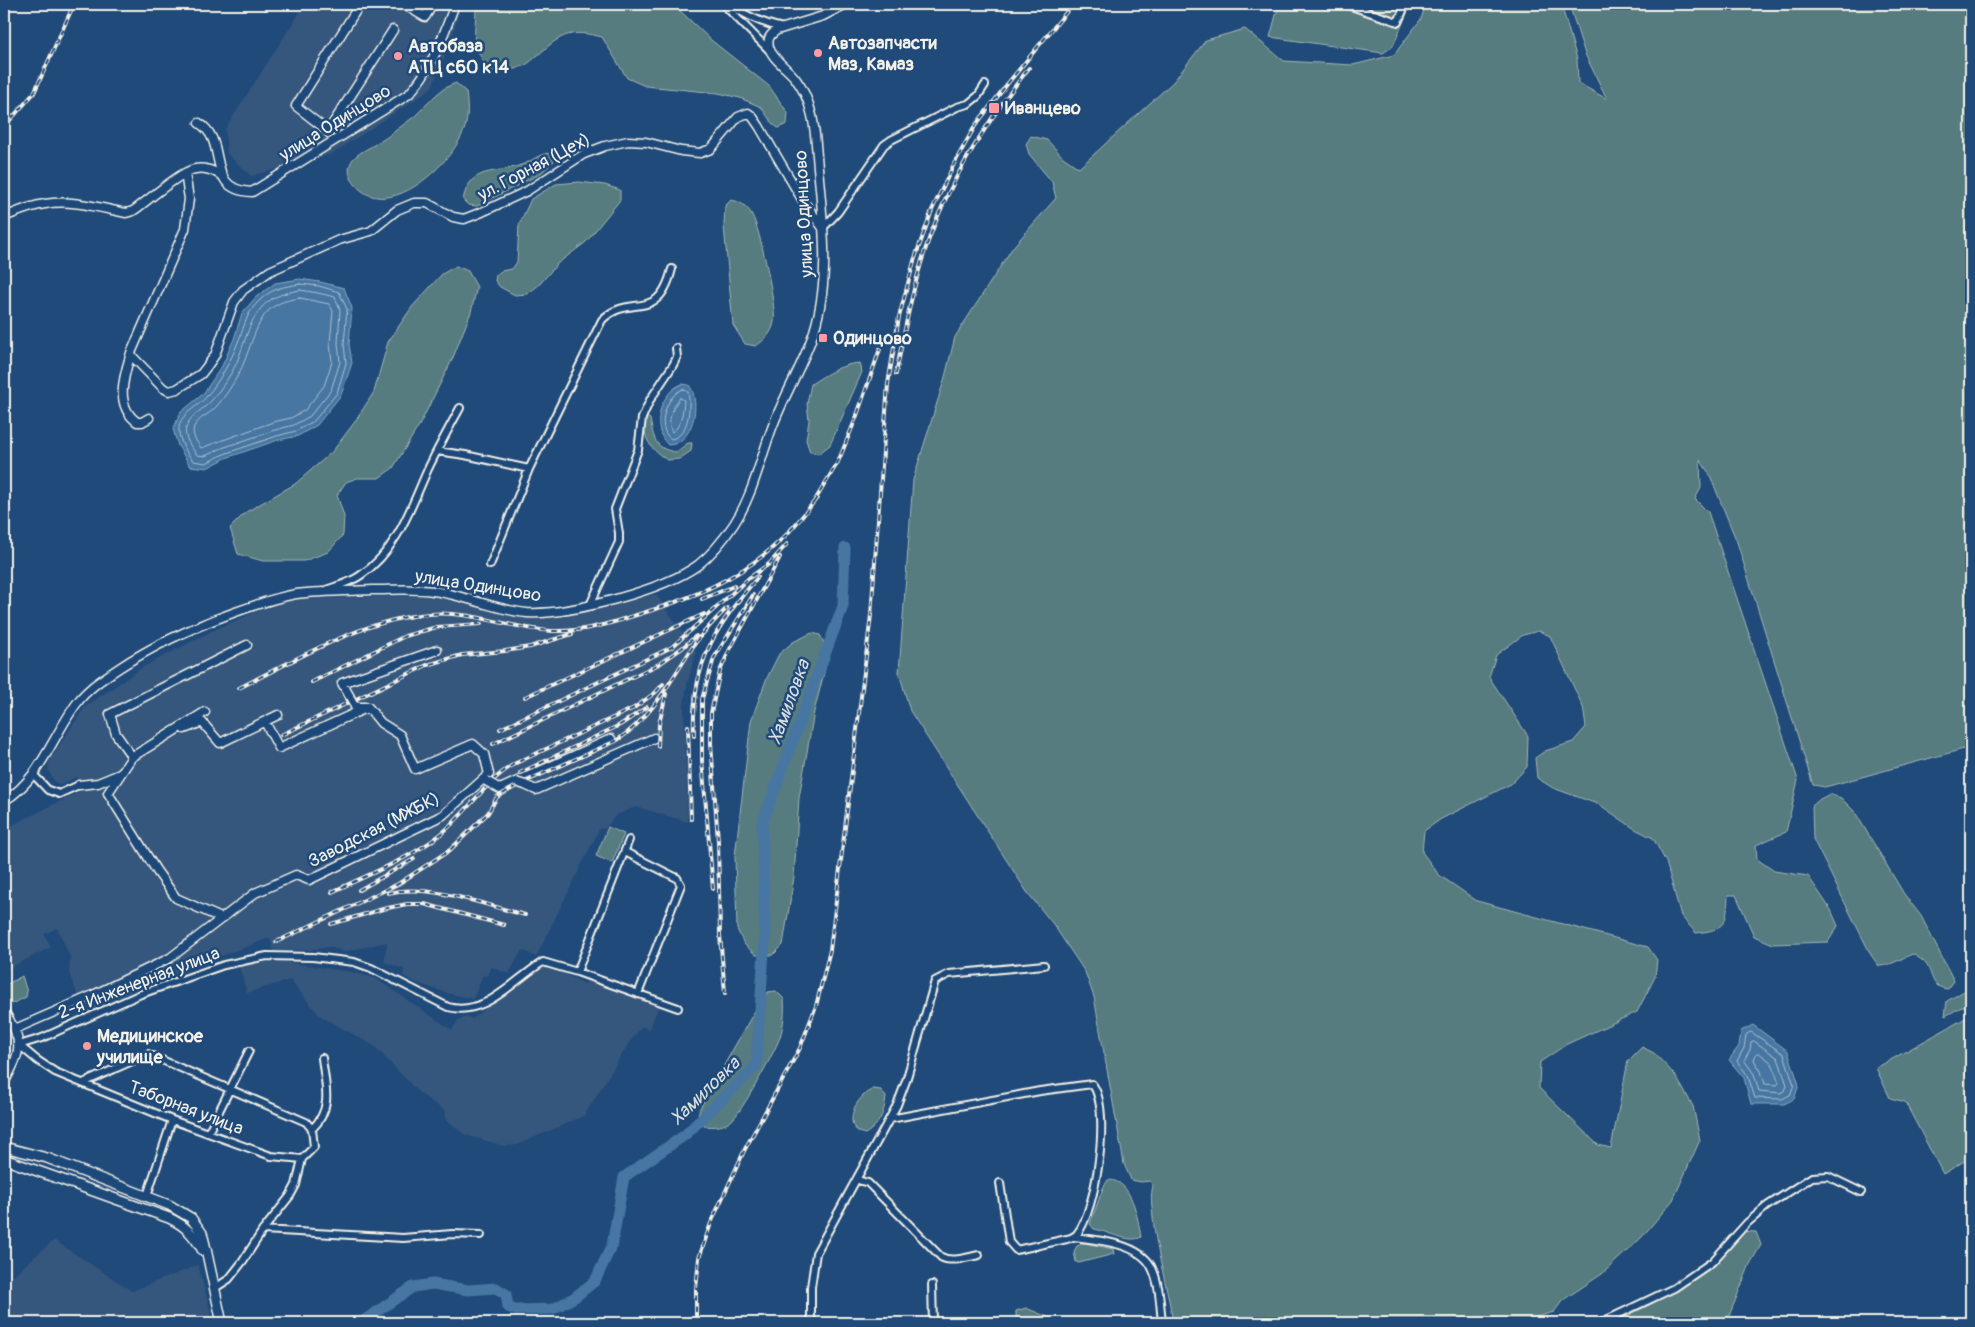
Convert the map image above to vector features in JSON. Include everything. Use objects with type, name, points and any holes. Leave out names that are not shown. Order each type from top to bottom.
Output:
[{"type":"main road","points":[[4,1147],[47,1158],[169,1205],[191,1218],[202,1233],[222,1323]]},
{"type":"main road","points":[[4,1159],[169,1218],[184,1226],[194,1236],[209,1265]]},
{"type":"street","points":[[334,142],[328,130],[296,106],[360,4]]},
{"type":"street","points":[[403,4],[425,17],[433,4]]},
{"type":"street","name":"улица Одинцово","points":[[221,175],[228,184],[238,191],[252,192],[408,94],[420,82],[442,40],[455,4]]},
{"type":"street","name":"улица Одинцово","points":[[4,801],[33,774],[79,699],[93,686],[131,660],[169,638],[256,605],[292,595],[413,588],[436,591],[526,613],[563,610],[590,605],[641,591],[681,576],[711,554],[737,520],[752,485],[778,411],[811,339],[820,304],[825,261],[815,134],[812,112],[806,94],[796,78],[723,4]]},
{"type":"street","points":[[728,4],[753,18],[783,28]]},
{"type":"street","points":[[770,51],[768,41],[770,34],[783,28],[823,16],[846,4]]},
{"type":"street","points":[[1345,4],[1398,22],[1406,4]]},
{"type":"street","points":[[328,130],[393,30]]},
{"type":"street","points":[[822,228],[838,212],[875,162],[884,145],[942,114],[968,104],[978,96],[985,85]]},
{"type":"street","name":"ул. Горная (Цех)","points":[[131,353],[163,388],[169,390],[177,389],[201,374],[215,355],[225,330],[228,315],[243,290],[270,271],[339,240],[364,234],[398,210],[414,203],[427,203],[453,217],[464,219],[527,191],[584,154],[605,146],[628,141],[646,142],[681,151],[700,153],[711,149],[742,114],[748,113],[752,116],[802,201],[822,228]]},
{"type":"street","points":[[199,123],[208,128],[213,136],[221,175]]},
{"type":"street","points":[[4,217],[46,203],[79,204],[126,214],[193,168],[208,169],[221,175]]},
{"type":"street","points":[[149,418],[142,422],[137,422],[127,412],[123,402],[124,376],[131,353],[185,229],[189,200],[185,173]]},
{"type":"street","name":"улица Одинцово","points":[[490,565],[529,469],[602,320],[613,310],[640,307],[656,300],[668,284],[672,268]]},
{"type":"street","points":[[590,605],[619,542],[616,509],[638,450],[642,418],[650,400],[677,357],[676,348]]},
{"type":"street","points":[[322,592],[360,577],[388,550],[460,408]]},
{"type":"street","points":[[437,451],[529,469]]},
{"type":"street","points":[[132,757],[116,734],[110,714],[247,645]]},
{"type":"street","points":[[368,707],[356,707],[342,683],[437,650]]},
{"type":"street","points":[[265,722],[279,748],[368,707]]},
{"type":"street","name":"Заводская (МЖБК)","points":[[14,1029],[91,996],[170,958],[255,893],[296,875],[309,880],[443,815],[487,781],[489,774],[484,754],[473,744],[416,770],[400,735],[381,723],[368,707]]},
{"type":"street","points":[[205,712],[132,757],[108,794],[176,898],[221,918]]},
{"type":"street","points":[[168,734],[202,722],[220,743],[278,716]]},
{"type":"street","points":[[516,782],[536,790],[654,738]]},
{"type":"street","points":[[487,781],[500,789],[611,739]]},
{"type":"street","points":[[33,774],[48,790],[59,794],[79,785],[98,783],[121,774]]},
{"type":"street","points":[[629,840],[577,972],[678,1008]]},
{"type":"street","points":[[625,852],[677,878],[681,885],[638,994]]},
{"type":"street","name":"2-я Инженерная улица","points":[[19,1045],[42,1038],[141,994],[224,965],[267,956],[313,957],[354,962],[371,968],[448,1007],[458,1010],[476,1007],[490,1000],[543,962],[577,972]]},
{"type":"street","points":[[811,1323],[812,1278],[816,1253],[890,1119],[906,1081],[935,981],[949,974],[1044,965]]},
{"type":"street","points":[[4,1011],[14,1029],[19,1045],[17,1055],[4,1082]]},
{"type":"street","name":"Таборная улица","points":[[19,1045],[54,1072],[172,1120],[271,1156],[302,1159]]},
{"type":"street","points":[[208,1133],[249,1052]]},
{"type":"street","points":[[83,1083],[148,1054],[306,1122],[312,1129],[314,1147],[302,1159],[296,1185],[262,1230],[244,1261],[230,1279],[215,1288]]},
{"type":"street","points":[[312,1129],[319,1122],[325,1111],[326,1095],[322,1058]]},
{"type":"street","points":[[890,1119],[1040,1091],[1092,1084],[1098,1095],[1100,1106],[1100,1160],[1091,1202],[1074,1237]]},
{"type":"street","points":[[147,1196],[172,1120]]},
{"type":"street","points":[[1600,1323],[1674,1288],[1712,1262],[1747,1224],[1767,1206],[1812,1177],[1828,1176],[1861,1192]]},
{"type":"street","points":[[858,1180],[868,1183],[941,1257],[952,1260],[979,1255]]},
{"type":"street","points":[[1000,1183],[1009,1242],[1012,1247],[1016,1250],[1026,1249],[1074,1237],[1105,1241],[1126,1247],[1146,1260],[1151,1266],[1158,1287],[1162,1323]]},
{"type":"street","points":[[262,1230],[403,1238],[452,1234],[482,1235]]},
{"type":"street","points":[[932,1284],[933,1323]]},
{"type":"shaded area","points":[[305,4],[462,4],[448,49],[432,87],[332,154],[251,176],[227,154],[225,129]]},
{"type":"shaded area","points":[[656,594],[696,652],[684,705],[688,822],[636,807],[616,815],[605,829],[600,828],[536,957],[522,950],[509,974],[491,967],[488,976],[483,975],[473,999],[447,993],[403,976],[404,969],[384,962],[387,942],[344,952],[330,947],[310,950],[273,951],[270,938],[191,967],[85,1013],[69,973],[70,957],[57,928],[44,934],[51,947],[4,971],[4,829],[81,791],[76,777],[60,785],[54,781],[48,770],[49,761],[85,707],[143,667],[212,631],[268,606],[297,599],[431,595],[522,618],[564,617]]},
{"type":"shaded area","points":[[280,961],[351,972],[375,978],[452,1030],[458,1020],[467,1016],[472,1019],[540,968],[550,967],[585,984],[588,978],[659,1006],[649,1030],[642,1026],[629,1043],[584,1116],[517,1145],[504,1146],[465,1135],[445,1119],[446,1112],[418,1092],[374,1046],[320,1016],[290,980],[247,993],[238,963]]},
{"type":"shaded area","points":[[54,1240],[132,1291],[198,1265],[210,1309],[211,1323],[4,1323],[4,1283]]},
{"type":"green space","points":[[479,4],[673,4],[711,40],[769,86],[788,113],[787,124],[778,128],[772,123],[761,107],[740,98],[718,93],[645,86],[627,78],[602,37],[593,35],[578,33],[565,36],[552,43],[527,64],[518,68],[489,72],[474,44],[476,10]]},
{"type":"green space","points":[[1279,4],[1411,4],[1393,46],[1383,53],[1270,37]]},
{"type":"green space","points":[[1426,4],[1561,4],[1577,59],[1578,83],[1607,99],[1585,54],[1569,4],[1971,4],[1971,747],[1825,787],[1813,785],[1737,542],[1709,473],[1700,460],[1701,488],[1695,499],[1708,512],[1798,780],[1786,832],[1756,845],[1757,859],[1774,871],[1808,876],[1831,910],[1838,926],[1828,942],[1773,944],[1754,936],[1736,895],[1728,895],[1727,912],[1723,923],[1719,927],[1714,930],[1696,933],[1681,916],[1666,862],[1653,838],[1635,829],[1600,805],[1553,788],[1537,778],[1535,758],[1545,751],[1573,742],[1586,727],[1583,707],[1550,636],[1539,631],[1523,635],[1496,655],[1489,677],[1528,736],[1527,767],[1511,784],[1441,819],[1424,831],[1422,852],[1439,875],[1477,901],[1648,947],[1657,960],[1655,977],[1637,1012],[1567,1044],[1540,1062],[1539,1088],[1598,1145],[1611,1148],[1628,1061],[1642,1047],[1654,1053],[1675,1075],[1693,1106],[1700,1140],[1673,1200],[1641,1238],[1602,1274],[1563,1300],[1554,1312],[1516,1323],[1173,1323],[1155,1230],[1152,1201],[1153,1186],[1150,1181],[1131,1180],[1124,1164],[1094,997],[1085,972],[1053,924],[1027,892],[910,711],[899,672],[913,480],[945,377],[955,337],[1013,247],[1056,198],[1052,182],[1029,154],[1026,144],[1031,136],[1047,140],[1063,157],[1079,168],[1173,82],[1206,40],[1245,29],[1284,61],[1353,65],[1394,55],[1421,19]]},
{"type":"green space","points":[[456,83],[466,92],[467,120],[464,131],[453,150],[427,177],[412,188],[395,195],[379,197],[365,193],[352,180],[350,175],[349,167],[353,159],[415,116],[439,92]]},
{"type":"green space","points":[[550,153],[554,161],[540,174],[477,206],[468,205],[463,200],[466,189],[471,181],[478,176],[521,165],[541,155]]},
{"type":"green space","points":[[579,182],[605,185],[620,190],[620,200],[586,242],[557,264],[539,285],[527,294],[515,295],[500,287],[495,281],[496,275],[501,271],[512,269],[517,262],[519,225],[531,199],[556,184]]},
{"type":"green space","points":[[731,200],[743,205],[752,215],[763,251],[773,301],[774,322],[772,330],[756,346],[745,344],[733,325],[724,226],[725,206]]},
{"type":"green space","points":[[456,266],[468,271],[477,287],[471,312],[452,360],[420,424],[393,468],[379,478],[357,478],[346,482],[337,495],[344,516],[343,535],[328,552],[304,561],[263,561],[238,554],[230,528],[246,512],[295,484],[332,452],[374,392],[388,342],[412,307],[442,274]]},
{"type":"green space","points":[[860,363],[862,372],[830,445],[818,454],[810,452],[806,440],[809,420],[807,404],[811,384],[840,367]]},
{"type":"green space","points":[[647,417],[650,419],[654,437],[659,445],[676,452],[688,443],[692,443],[691,451],[679,459],[667,460],[652,448],[646,437],[645,424]]},
{"type":"green space","points":[[812,633],[820,635],[829,653],[814,712],[799,798],[794,877],[783,945],[773,955],[756,955],[744,944],[737,929],[735,856],[751,721],[766,680],[779,654],[793,642]]},
{"type":"green space","points":[[1830,794],[1841,798],[1855,812],[1904,894],[1921,916],[1954,981],[1948,989],[1942,988],[1935,983],[1926,964],[1913,954],[1883,966],[1879,966],[1871,955],[1813,839],[1812,806]]},
{"type":"green space","points":[[608,827],[624,834],[612,863],[596,856]]},
{"type":"green space","points":[[22,976],[27,992],[26,997],[12,1004],[4,994],[4,986]]},
{"type":"green space","points":[[1971,987],[1971,1002],[1945,1016],[1947,1001]]},
{"type":"green space","points":[[776,991],[784,999],[784,1013],[780,1037],[772,1055],[736,1116],[728,1123],[722,1125],[705,1126],[698,1116],[700,1108],[754,1012],[768,992]]},
{"type":"green space","points":[[1971,1015],[1971,1157],[1943,1174],[1905,1102],[1890,1098],[1876,1068]]},
{"type":"green space","points":[[873,1089],[881,1090],[886,1097],[885,1103],[878,1123],[865,1134],[859,1132],[852,1123],[853,1112],[855,1106],[865,1094]]},
{"type":"green space","points":[[1108,1180],[1116,1181],[1128,1193],[1136,1211],[1141,1237],[1137,1239],[1125,1238],[1094,1229],[1090,1224],[1103,1188]]},
{"type":"green space","points":[[1741,1231],[1756,1232],[1761,1245],[1750,1264],[1729,1316],[1719,1323],[1614,1323],[1677,1290],[1693,1278]]},
{"type":"green space","points":[[1085,1243],[1113,1249],[1114,1254],[1079,1263],[1076,1262],[1074,1251],[1077,1246]]},
{"type":"green space","points":[[1026,1308],[1062,1323],[1016,1323],[1016,1311]]},
{"type":"water","points":[[300,279],[344,288],[352,308],[349,344],[352,363],[341,395],[317,425],[298,436],[278,440],[226,458],[207,468],[190,466],[178,446],[173,429],[181,412],[203,394],[222,366],[234,339],[242,313],[256,297],[275,283]]},
{"type":"water","points":[[682,384],[689,385],[693,392],[695,411],[693,421],[684,438],[677,443],[668,445],[660,429],[660,411],[668,395],[674,388]]},
{"type":"water","points":[[1753,1025],[1788,1051],[1799,1085],[1794,1099],[1784,1104],[1751,1104],[1744,1078],[1729,1060],[1739,1046],[1741,1031]]},
{"type":"waterway","name":"Хамиловка","points":[[360,1323],[413,1287],[433,1284],[468,1290],[496,1288],[506,1294],[508,1307],[515,1310],[553,1309],[575,1297],[595,1281],[612,1245],[624,1177],[685,1135],[756,1066],[765,937],[762,824],[843,606],[845,548]]},
{"type":"railway","points":[[4,127],[34,93],[74,4]]},
{"type":"railway","points":[[696,1323],[696,1289],[699,1258],[711,1223],[745,1149],[800,1048],[816,1006],[830,950],[871,615],[888,384],[899,317],[914,261],[932,210],[975,126],[1073,4]]},
{"type":"railway","points":[[896,374],[906,321],[924,253],[939,214],[973,148],[1029,68]]},
{"type":"railway","points":[[814,502],[838,462],[856,418],[880,349]]},
{"type":"railway","points":[[239,688],[331,642],[379,624],[404,618],[429,614],[460,615],[537,630],[563,631],[603,625],[653,610],[692,596],[730,578],[747,567],[785,536],[817,498]]},
{"type":"railway","points":[[500,729],[672,647],[749,578],[769,564],[787,544]]},
{"type":"railway","points":[[725,993],[720,935],[718,841],[711,743],[711,713],[720,671],[780,557]]},
{"type":"railway","points":[[694,736],[696,689],[708,649],[717,631],[758,577]]},
{"type":"railway","points":[[702,599],[734,586]]},
{"type":"railway","points":[[713,889],[702,760],[702,699],[714,658],[753,595]]},
{"type":"railway","points":[[276,942],[398,884],[450,850],[488,813],[497,797],[522,783],[616,741],[651,709],[696,642],[727,608]]},
{"type":"railway","points":[[525,697],[704,614]]},
{"type":"railway","points":[[312,682],[405,636],[437,627],[481,624]]},
{"type":"railway","points":[[281,735],[427,665],[462,655],[530,647],[572,634]]},
{"type":"railway","points":[[493,744],[659,664],[696,636]]},
{"type":"railway","points":[[332,892],[402,859],[429,843],[451,825],[485,788],[516,763],[634,708],[656,692],[663,684]]},
{"type":"railway","points":[[658,746],[659,724],[666,694]]},
{"type":"railway","points":[[520,773],[620,725],[647,707]]},
{"type":"railway","points":[[688,726],[691,819]]},
{"type":"railway","points":[[359,890],[414,859]]},
{"type":"railway","points":[[388,893],[404,891],[439,893],[457,896],[525,915]]},
{"type":"railway","points":[[331,924],[383,909],[407,904],[424,904],[504,925]]},
{"type":"place","name":"Автозапчасти Маз, Камаз","points":[[818,53]]},
{"type":"place","name":"Автобаза АТЦ с60 к14","points":[[398,56]]},
{"type":"place","name":"Иванцево","points":[[994,108]]},
{"type":"place","name":"Одинцово","points":[[823,338]]},
{"type":"place","name":"Медицинское училище","points":[[87,1046]]}]
